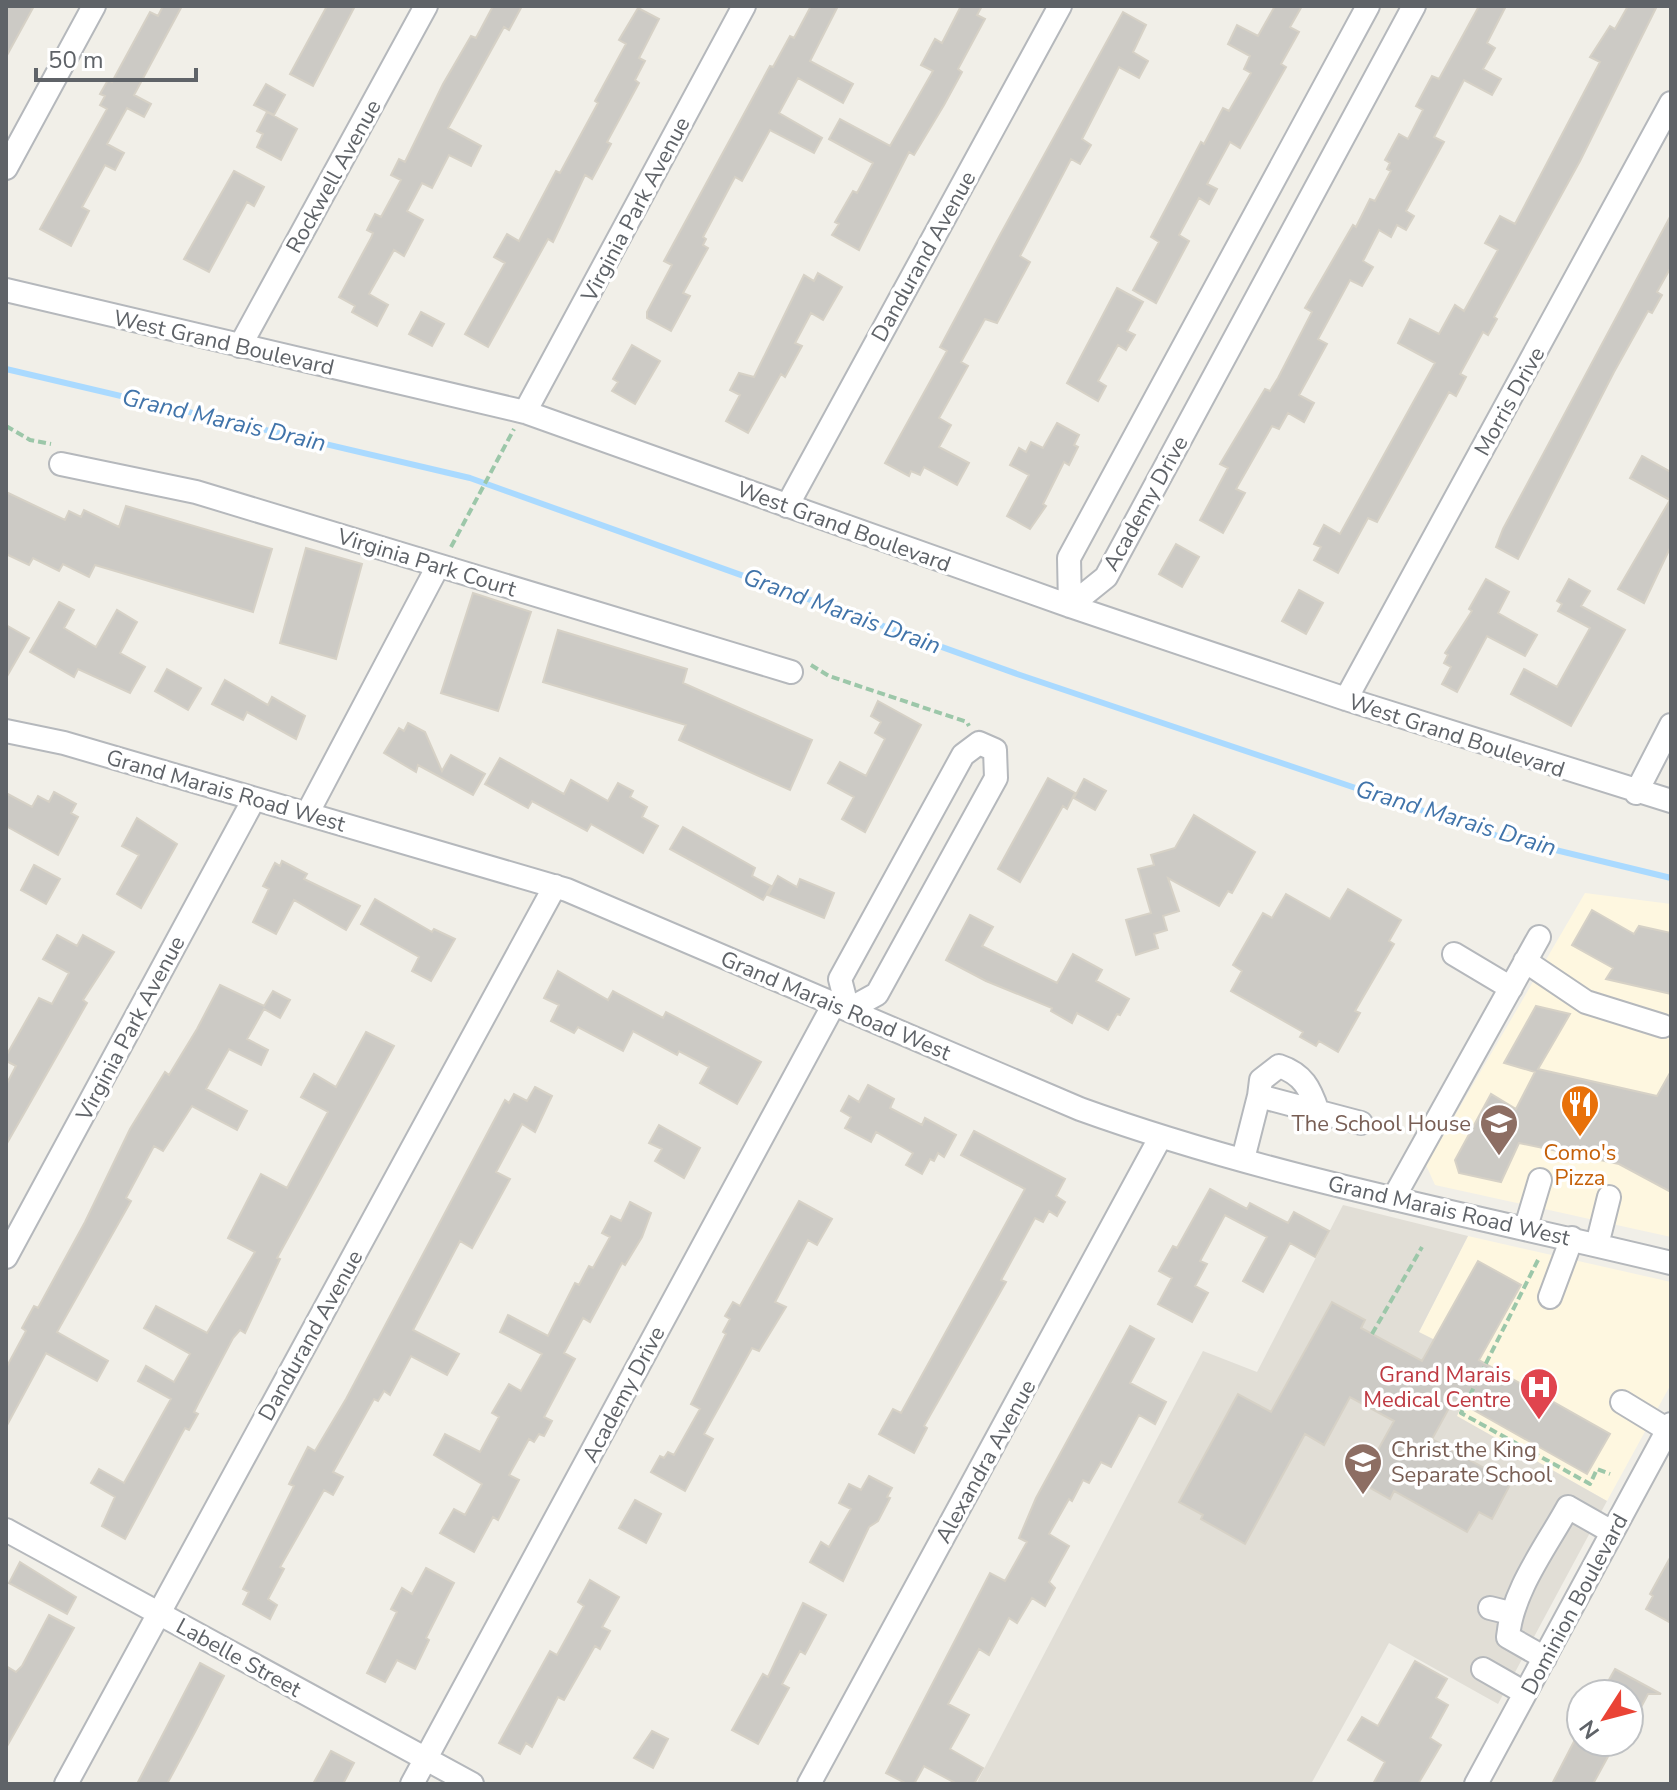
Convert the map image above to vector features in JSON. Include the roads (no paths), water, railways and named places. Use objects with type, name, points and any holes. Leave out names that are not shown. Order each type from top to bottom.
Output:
[{"type":"street","points":[[6,168],[94,6]]},
{"type":"street","name":"Rockwell Avenue","points":[[240,346],[426,6]]},
{"type":"street","name":"Virginia Park Avenue","points":[[520,420],[744,6]]},
{"type":"street","name":"Dandurand Avenue","points":[[787,506],[1060,6]]},
{"type":"street","name":"Academy Drive","points":[[1070,606],[1069,558],[1368,6]]},
{"type":"street","name":"Academy Drive","points":[[1070,606],[1106,577],[1414,6]]},
{"type":"street","name":"Morris Drive","points":[[1346,699],[1671,103]]},
{"type":"street","name":"West Grand Boulevard","points":[[6,290],[240,346],[520,420],[787,506],[1346,699],[1636,793],[1671,801]]},
{"type":"street","name":"Virginia Park Court","points":[[61,464],[196,492],[791,672]]},
{"type":"street","points":[[307,814],[438,566]]},
{"type":"street","points":[[1636,793],[1671,725]]},
{"type":"street","name":"Grand Marais Road West","points":[[6,731],[64,743],[555,886],[1080,1109],[1160,1138],[1393,1199],[1526,1227],[1671,1263]]},
{"type":"street","name":"Academy Drive","points":[[412,1784],[841,1007],[840,979],[963,755],[979,743],[995,750],[996,778],[877,994],[841,1007]]},
{"type":"street","name":"Virginia Park Avenue","points":[[6,1257],[254,799]]},
{"type":"street","name":"Dandurand Avenue","points":[[66,1784],[555,886]]},
{"type":"street","points":[[1393,1199],[1539,937]]},
{"type":"street","points":[[1454,954],[1511,988]]},
{"type":"street","points":[[1525,961],[1586,1002],[1663,1026]]},
{"type":"street","points":[[1243,1159],[1261,1080],[1279,1066],[1298,1072],[1312,1092],[1318,1112]]},
{"type":"street","points":[[1259,1096],[1361,1123]]},
{"type":"street","name":"Alexandra Avenue","points":[[809,1784],[1160,1138]]},
{"type":"street","points":[[1526,1227],[1540,1180]]},
{"type":"street","points":[[1597,1245],[1609,1197]]},
{"type":"street","points":[[1550,1297],[1572,1238]]},
{"type":"street","points":[[1622,1402],[1669,1427]]},
{"type":"street","name":"Dominion Boulevard","points":[[1476,1784],[1669,1427]]},
{"type":"street","points":[[1545,1658],[1508,1637],[1500,1610],[1568,1507],[1612,1532]]},
{"type":"street","name":"Labelle Street","points":[[6,1530],[472,1784]]},
{"type":"street","points":[[1483,1669],[1525,1693]]},
{"type":"waterway","name":"Grand Marais Drain","points":[[6,369],[470,478],[1020,675],[1498,836],[1671,878]]},
{"type":"place","name":"Como's Pizza","points":[[1580,1138]]},
{"type":"place","name":"The School House","points":[[1499,1157]]},
{"type":"place","name":"Grand Marais Medical Centre","points":[[1539,1421]]},
{"type":"place","name":"Christ the King Separate School","points":[[1363,1496]]}]
